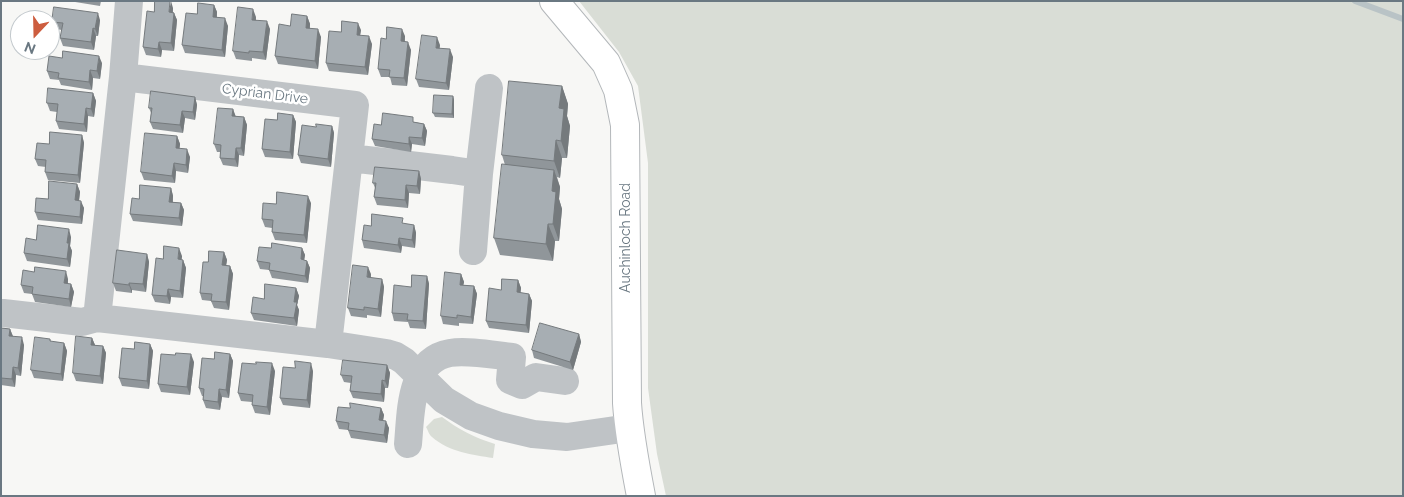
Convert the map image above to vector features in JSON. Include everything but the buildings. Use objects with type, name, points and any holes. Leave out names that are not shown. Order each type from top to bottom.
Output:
[{"type":"main road","name":"Auchinloch Road","points":[[554,1],[606,63],[618,90],[625,125],[627,393],[629,428],[641,496]]},
{"type":"street","points":[[97,318],[123,77],[129,1]]},
{"type":"street","name":"Cyprian Drive","points":[[123,77],[355,105],[328,344]]},
{"type":"street","points":[[473,251],[488,88]]},
{"type":"street","points":[[350,158],[479,174]]},
{"type":"street","points":[[3,314],[82,322],[97,318],[328,344],[396,356],[420,375],[444,400],[471,416],[499,426],[533,434],[567,437],[629,428]]},
{"type":"street","points":[[408,444],[413,392],[420,375],[440,355],[452,352],[465,352],[512,357],[510,380],[522,385],[536,377],[565,381]]},
{"type":"shaded area","points":[[579,1],[1403,1],[1403,496],[666,496],[657,454],[648,388],[648,163],[638,86],[619,52]]},
{"type":"shaded area","points":[[442,417],[467,433],[495,444],[493,458],[453,449],[432,437],[426,427],[434,419]]},
{"type":"waterway","points":[[1355,1],[1403,19]]}]
